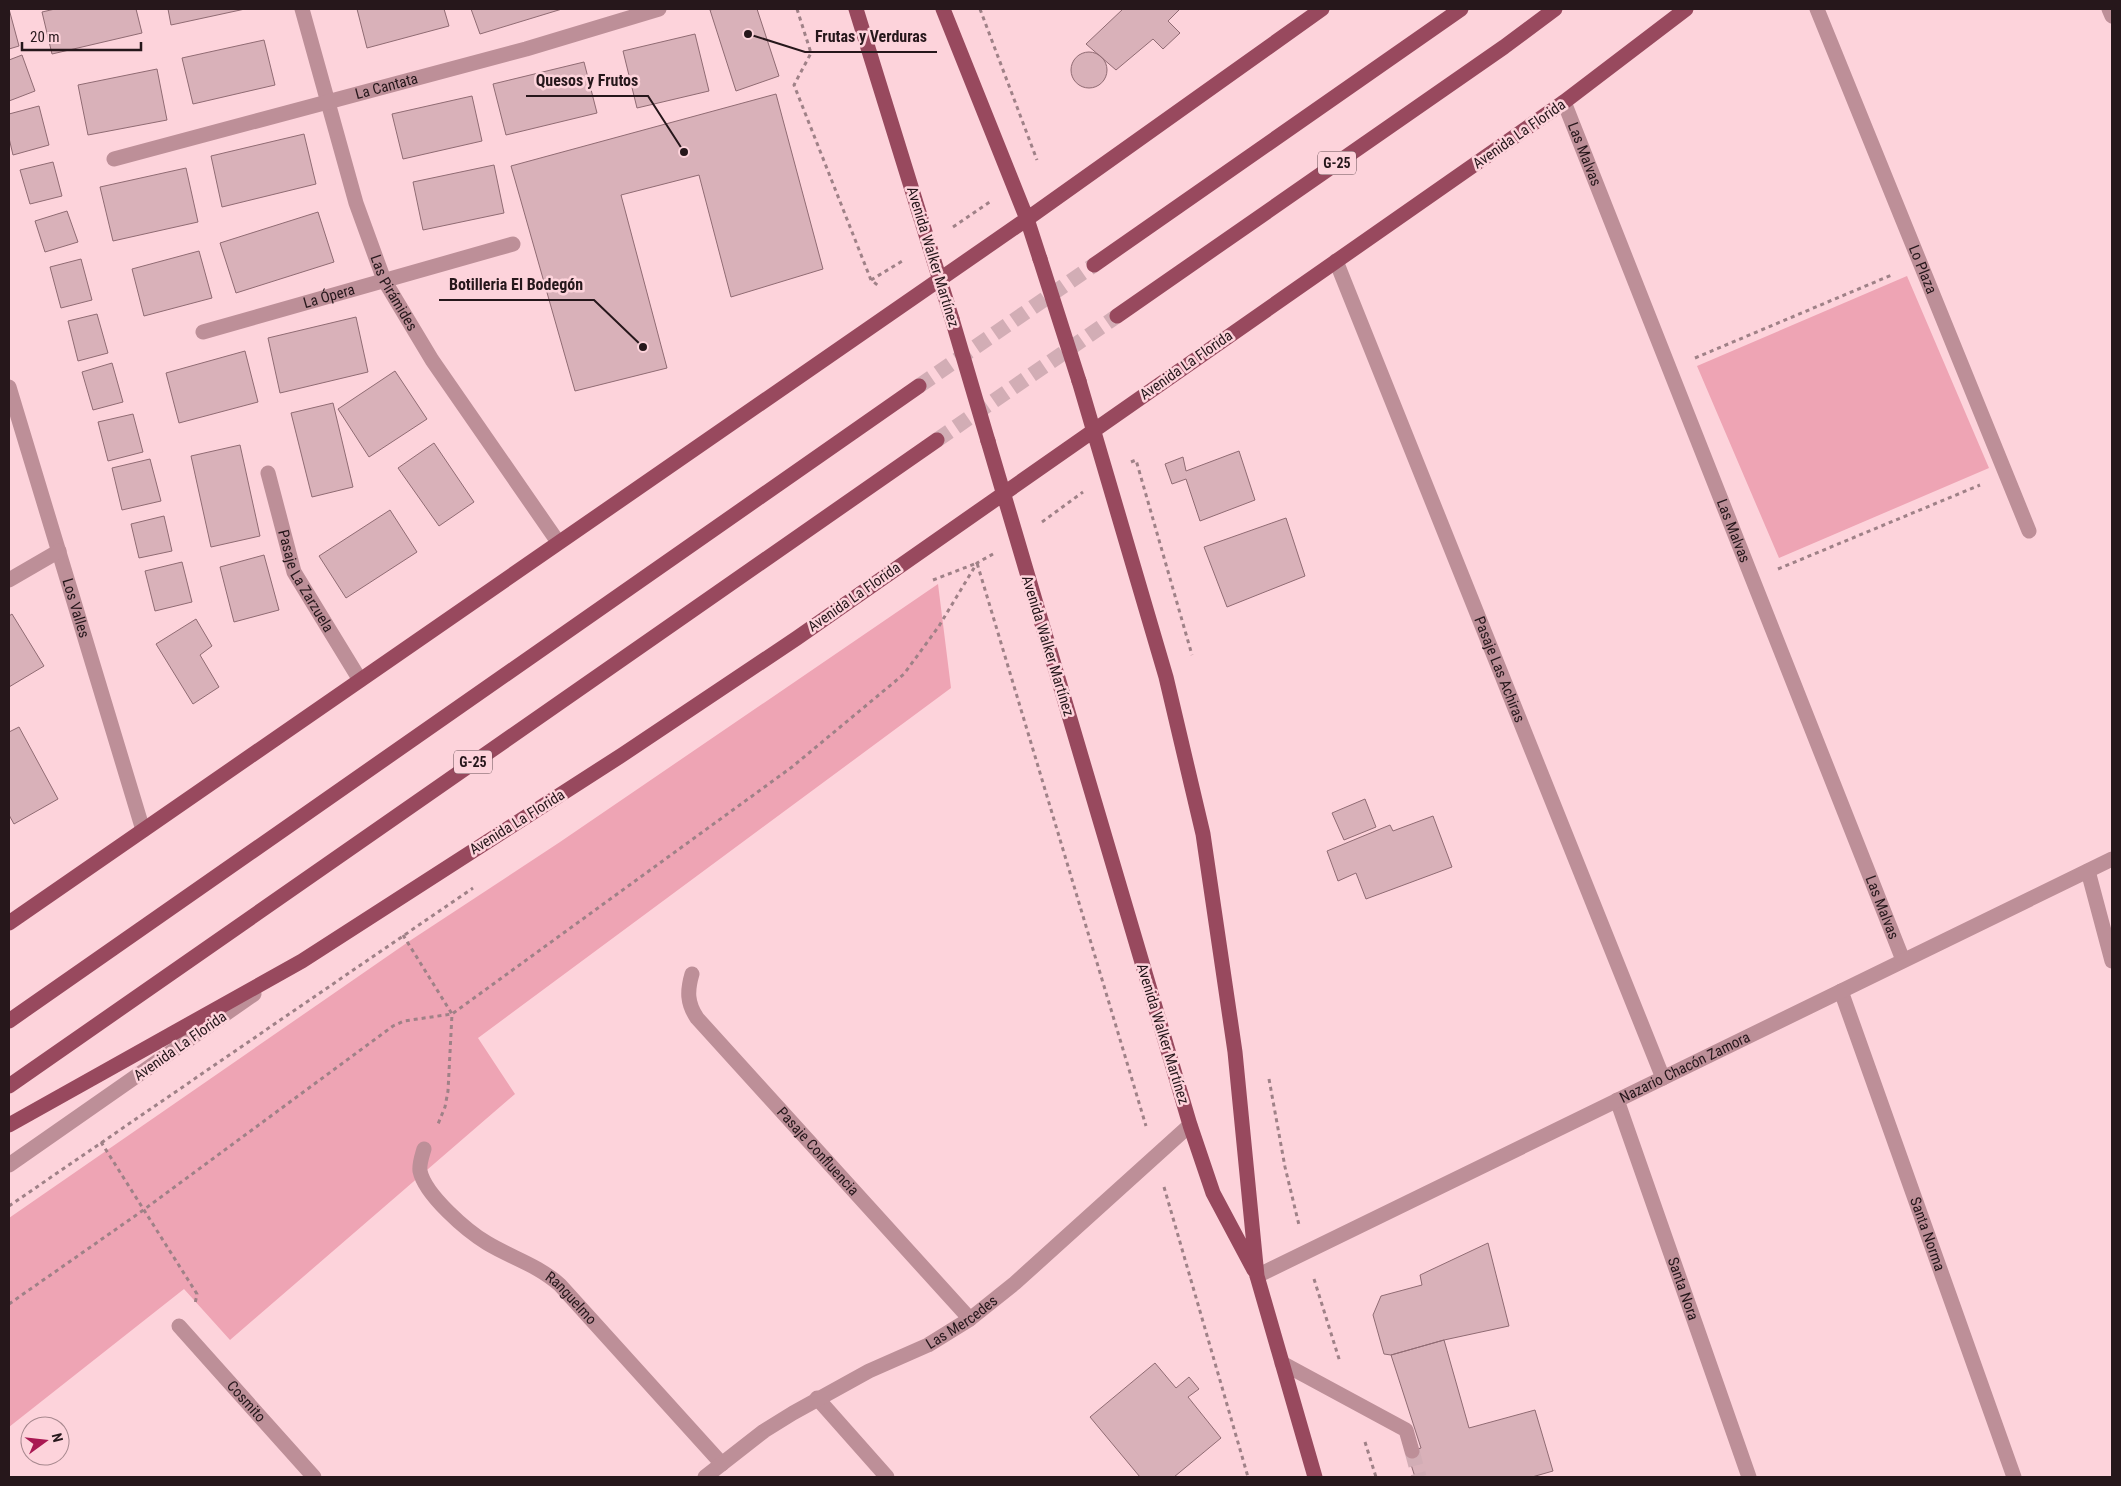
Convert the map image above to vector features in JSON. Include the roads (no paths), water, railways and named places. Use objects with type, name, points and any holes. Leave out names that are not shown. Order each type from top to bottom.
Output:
[{"type":"main road","name":"Avenida Walker Martínez","points":[[856,9],[940,277],[1002,494],[1190,1126],[1213,1192],[1257,1276]]},
{"type":"main road","name":"Avenida Walker Martínez","points":[[943,9],[1027,219],[1094,430],[1166,677],[1203,834],[1235,1052],[1257,1276],[1315,1477]]},
{"type":"main road","points":[[9,923],[940,277],[1027,219],[1322,9]]},
{"type":"main road","points":[[1094,265],[1461,9]]},
{"type":"main road","name":"G-25","points":[[1117,316],[1504,47],[1555,9]]},
{"type":"main road","name":"Avenida La Florida","points":[[302,961],[702,702],[1564,102],[1686,9]]},
{"type":"main road","points":[[9,1021],[919,386]]},
{"type":"main road","name":"G-25","points":[[9,1086],[937,440]]},
{"type":"main road","points":[[9,1125],[302,961]]},
{"type":"street","name":"Las Pirámides","points":[[302,9],[356,203],[384,280],[432,360],[558,542]]},
{"type":"street","name":"La Cantata","points":[[114,158],[327,100],[526,49],[659,9]]},
{"type":"street","name":"Lo Plaza","points":[[1817,9],[2029,530]]},
{"type":"street","points":[[2109,9],[2112,16]]},
{"type":"street","name":"Las Malvas","points":[[1564,102],[1903,960]]},
{"type":"street","name":"La Ópera","points":[[203,332],[513,244]]},
{"type":"street","name":"Pasaje Las Achiras","points":[[1336,261],[1663,1078]]},
{"type":"street","name":"Los Valles","points":[[9,387],[143,830]]},
{"type":"street","name":"Pasaje La Zarzuela","points":[[268,473],[294,572],[360,680]]},
{"type":"street","points":[[9,580],[59,551]]},
{"type":"street","name":"Nazario Chacón Zamora","points":[[1257,1276],[2112,859]]},
{"type":"street","points":[[2088,871],[2112,961]]},
{"type":"street","name":"Avenida La Florida","points":[[9,1165],[302,961]]},
{"type":"street","name":"Pasaje Confluencia","points":[[692,974],[688,986],[688,998],[697,1018],[970,1319]]},
{"type":"street","name":"Santa Norma","points":[[1841,991],[2014,1477]]},
{"type":"street","name":"Santa Nora","points":[[1617,1100],[1749,1477]]},
{"type":"street","name":"Las Mercedes","points":[[705,1477],[764,1431],[817,1398],[928,1345],[970,1319],[1008,1289],[1190,1126]]},
{"type":"street","name":"Ranguelmo","points":[[424,1149],[420,1171],[425,1184],[433,1195],[461,1223],[481,1238],[538,1267],[560,1285],[722,1464]]},
{"type":"street","name":"Cosmito","points":[[179,1326],[314,1477]]},
{"type":"street","points":[[1282,1363],[1406,1430],[1412,1451]]},
{"type":"street","points":[[817,1398],[887,1477]]},
{"type":"tunnel","points":[[919,386],[1094,265]]},
{"type":"tunnel","points":[[937,440],[1117,316]]},
{"type":"tunnel","points":[[1412,1451],[1419,1477]]},
{"type":"place","name":"Frutas y Verduras","points":[[748,34]]},
{"type":"place","name":"Quesos y Frutos","points":[[684,152]]},
{"type":"place","name":"Botilleria El Bodegón","points":[[643,347]]}]
